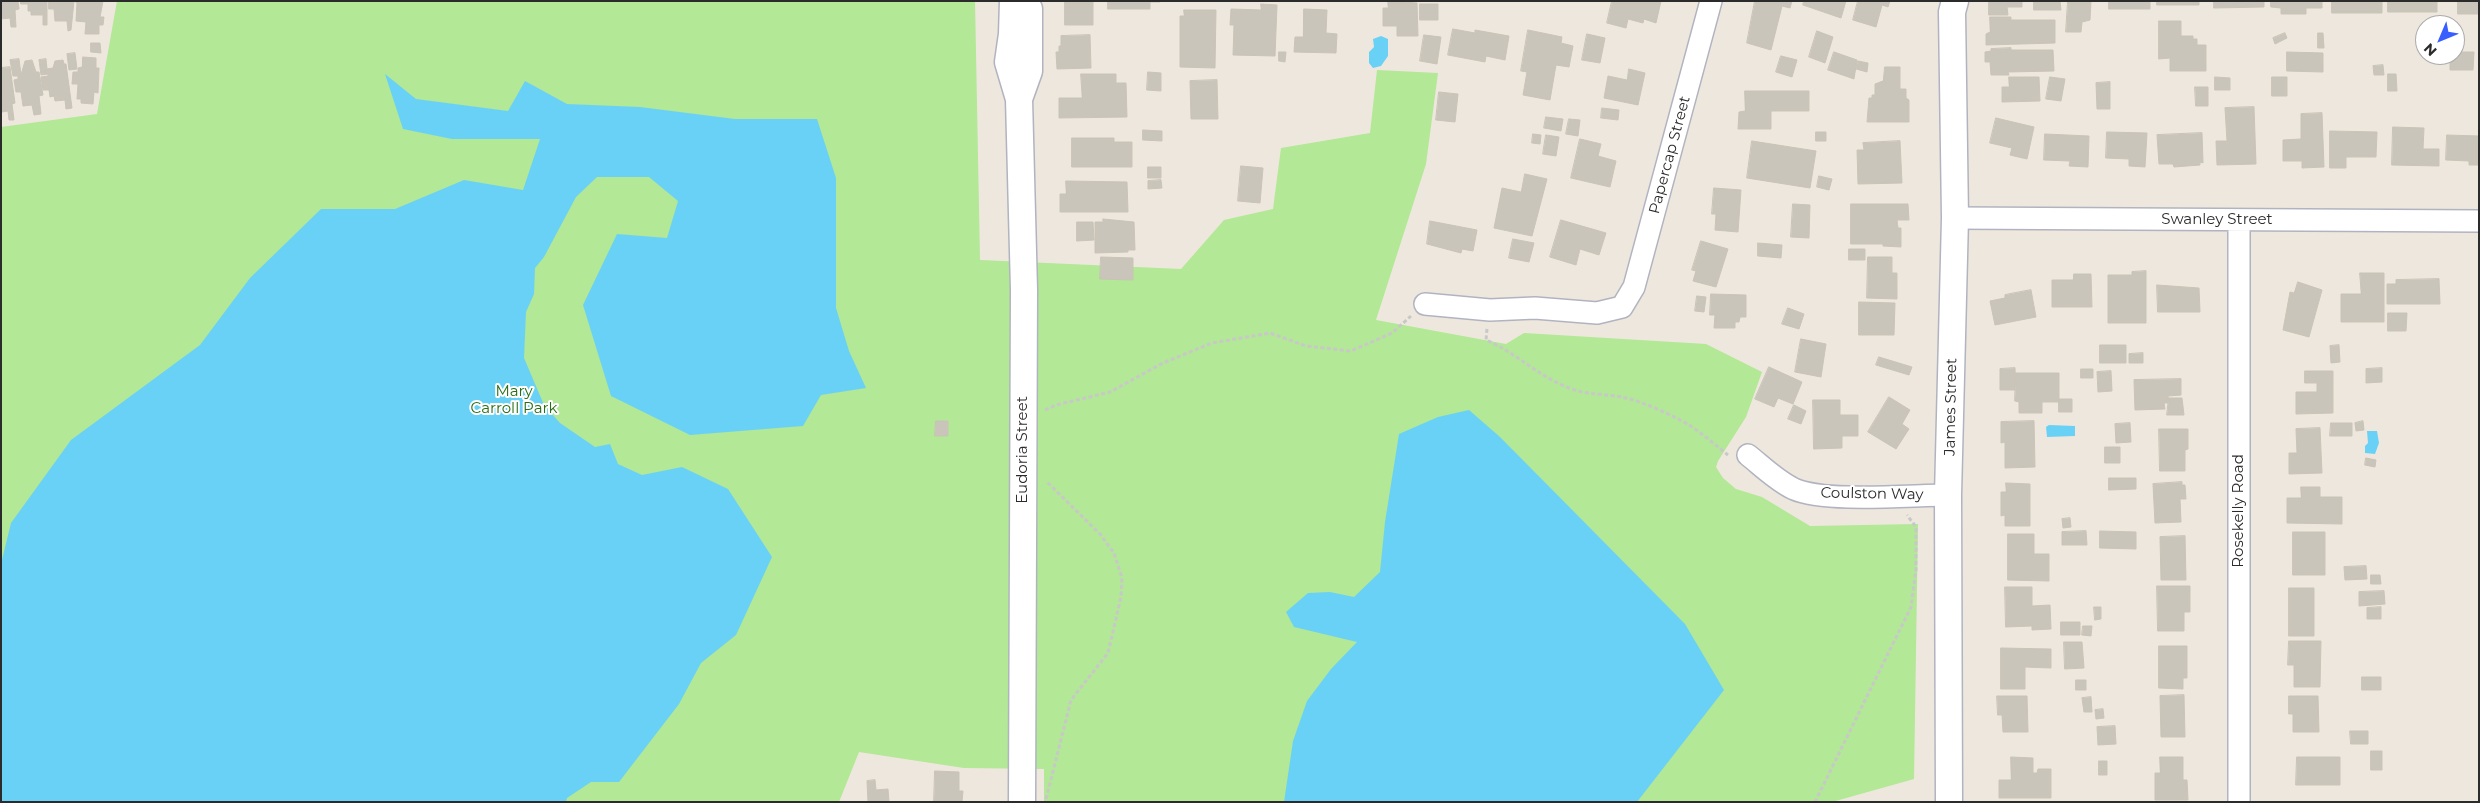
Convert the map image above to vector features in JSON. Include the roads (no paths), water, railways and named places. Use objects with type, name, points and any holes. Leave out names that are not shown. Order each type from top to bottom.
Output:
[{"type":"street","name":"Eudoria Street","points":[[1013,1],[1012,34],[1008,62],[1020,99],[1024,290],[1022,802]]},
{"type":"street","name":"Eudoria Street","points":[[1020,99],[1029,71],[1028,1]]},
{"type":"street","name":"Papercap Street","points":[[1425,304],[1490,310],[1534,308],[1597,313],[1622,307],[1634,287],[1711,1]]},
{"type":"street","name":"James Street","points":[[1949,802],[1948,495],[1955,218],[1952,5]]},
{"type":"street","name":"Swanley Street","points":[[1955,218],[2479,221]]},
{"type":"street","name":"Rosekelly Road","points":[[2239,220],[2239,802]]},
{"type":"street","name":"Coulston Way","points":[[1748,455],[1780,481],[1797,490],[1825,496],[1948,495]]},
{"type":"water","points":[[1381,36],[1388,39],[1388,56],[1381,66],[1373,68],[1369,63],[1369,52],[1374,47],[1373,39]]},
{"type":"water","points":[[385,74],[416,99],[508,111],[525,81],[567,104],[640,107],[735,119],[817,119],[836,178],[836,308],[849,351],[866,388],[821,395],[803,426],[690,435],[611,396],[583,305],[617,234],[667,238],[678,201],[649,177],[597,177],[576,197],[544,257],[535,268],[534,294],[526,312],[524,358],[544,405],[560,423],[595,447],[610,444],[618,464],[642,475],[682,467],[728,489],[772,557],[736,635],[701,663],[679,704],[619,782],[591,782],[567,798],[566,802],[1,802],[1,564],[11,523],[71,440],[200,345],[250,278],[321,209],[395,209],[464,180],[523,190],[540,139],[452,139],[403,129]]},
{"type":"water","points":[[1469,410],[1500,437],[1685,624],[1724,690],[1637,802],[1284,802],[1293,741],[1307,701],[1331,669],[1357,642],[1294,627],[1286,612],[1308,593],[1330,592],[1354,597],[1380,572],[1385,522],[1399,434],[1438,417]]},
{"type":"water","points":[[2049,425],[2075,426],[2075,436],[2047,437],[2046,427]]},
{"type":"water","points":[[2367,431],[2377,431],[2379,443],[2375,454],[2365,453],[2365,446],[2368,443]]},
{"type":"park label","name":"Mary Carroll Park","points":[[514,400]]}]
